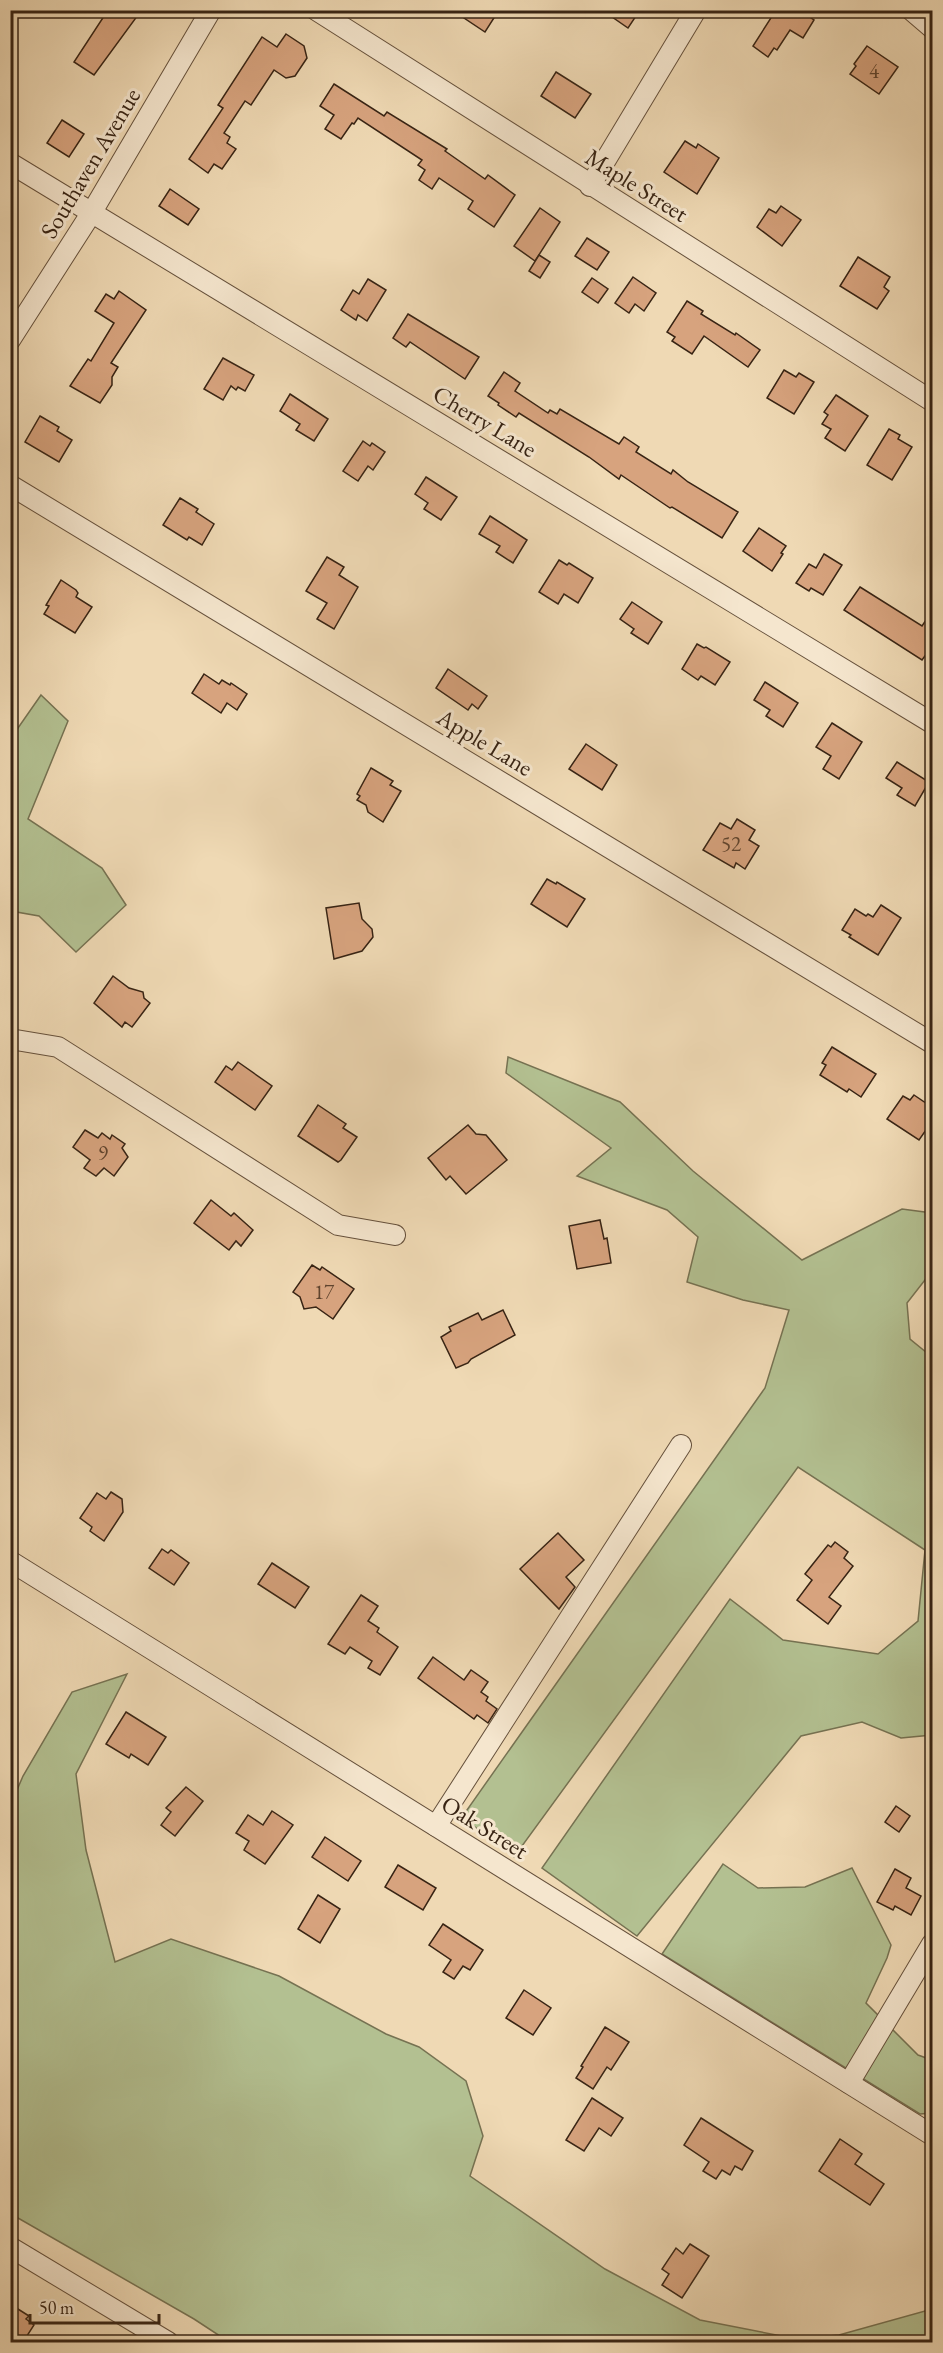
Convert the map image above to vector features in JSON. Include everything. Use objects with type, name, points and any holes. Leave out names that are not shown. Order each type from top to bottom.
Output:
[{"type":"street","name":"Southaven Avenue","points":[[10,340],[92,212],[211,10]]},
{"type":"street","name":"Maple Street","points":[[316,10],[590,186],[933,401]]},
{"type":"street","points":[[590,186],[696,10]]},
{"type":"street","points":[[911,10],[933,28]]},
{"type":"street","name":"Cherry Lane","points":[[10,163],[933,723]]},
{"type":"street","name":"Apple Lane","points":[[10,485],[933,1043]]},
{"type":"street","points":[[10,1039],[58,1047],[338,1226],[395,1235]]},
{"type":"street","points":[[436,1826],[681,1445]]},
{"type":"street","name":"Oak Street","points":[[10,1561],[933,2135]]},
{"type":"street","points":[[849,2083],[933,1944]]},
{"type":"street","points":[[10,2247],[168,2343]]},
{"type":"green space","points":[[41,695],[68,721],[28,819],[102,868],[126,905],[76,952],[39,916],[11,911],[11,738]]},
{"type":"green space","points":[[508,1057],[620,1102],[693,1171],[802,1260],[902,1209],[932,1213],[932,1271],[907,1303],[910,1339],[932,1357],[932,1735],[901,1738],[862,1722],[801,1736],[637,1936],[542,1868],[730,1599],[783,1640],[878,1654],[918,1621],[925,1550],[798,1467],[514,1857],[462,1817],[765,1388],[789,1310],[743,1300],[687,1282],[698,1237],[667,1210],[577,1176],[611,1148],[506,1073]]},
{"type":"green space","points":[[127,1674],[76,1774],[86,1850],[115,1962],[171,1939],[279,1976],[386,2034],[419,2047],[466,2081],[483,2136],[470,2176],[605,2269],[700,2320],[797,2339],[839,2335],[925,2311],[932,2314],[932,2342],[229,2342],[194,2319],[11,2214],[11,1804],[23,1776],[72,1692]]},
{"type":"green space","points":[[723,1864],[758,1888],[805,1887],[852,1868],[891,1945],[866,2003],[918,2055],[932,2060],[932,2113],[920,2114],[662,1954]]},
{"type":"building","points":[[108,10],[131,10],[138,15],[94,75],[74,62]]},
{"type":"building","points":[[452,10],[499,10],[485,32]]},
{"type":"building","points":[[602,10],[640,10],[628,28]]},
{"type":"building","points":[[776,10],[799,10],[814,20],[803,38],[790,30],[777,50],[774,48],[768,57],[753,46]]},
{"type":"building","points":[[286,34],[304,46],[307,58],[295,76],[286,78],[274,70],[251,105],[245,101],[224,133],[230,137],[227,143],[236,149],[222,169],[214,164],[208,173],[189,159],[223,108],[218,105],[262,37],[277,47]]},
{"type":"building","points":[[867,46],[898,67],[879,94],[850,74]]},
{"type":"building","points":[[556,72],[591,94],[575,118],[541,96]]},
{"type":"building","points":[[334,84],[384,116],[387,112],[447,149],[445,151],[485,179],[488,175],[515,195],[494,227],[468,209],[473,201],[439,178],[432,189],[419,180],[425,170],[418,165],[422,160],[358,118],[341,139],[325,129],[334,115],[320,106]]},
{"type":"building","points":[[62,120],[84,134],[69,157],[47,143]]},
{"type":"building","points":[[685,141],[696,148],[698,144],[719,158],[697,194],[664,172]]},
{"type":"building","points":[[170,189],[199,209],[188,225],[159,206]]},
{"type":"building","points":[[781,206],[801,220],[782,246],[757,227],[769,209],[776,213]]},
{"type":"building","points":[[540,208],[560,222],[535,261],[514,246]]},
{"type":"building","points":[[587,238],[609,252],[597,270],[575,256]]},
{"type":"building","points":[[539,255],[550,262],[540,278],[529,271]]},
{"type":"building","points":[[858,257],[890,277],[884,287],[889,291],[877,309],[840,286]]},
{"type":"building","points":[[633,277],[656,293],[644,311],[635,304],[629,313],[615,303]]},
{"type":"building","points":[[592,278],[608,289],[598,303],[582,292]]},
{"type":"building","points":[[368,279],[386,290],[367,321],[358,315],[356,320],[341,310],[353,290],[359,294]]},
{"type":"building","points":[[119,291],[146,310],[111,363],[118,367],[112,377],[112,385],[100,403],[70,386],[88,359],[91,361],[114,323],[95,311],[106,294],[114,299]]},
{"type":"building","points":[[687,301],[703,311],[701,314],[735,335],[736,333],[760,350],[748,367],[704,336],[692,354],[672,341],[675,337],[667,332]]},
{"type":"building","points":[[408,314],[479,357],[465,379],[410,342],[406,347],[393,338]]},
{"type":"building","points":[[223,358],[254,375],[245,391],[238,387],[236,390],[231,386],[223,400],[204,389]]},
{"type":"building","points":[[784,370],[796,377],[799,373],[814,382],[794,414],[767,398]]},
{"type":"building","points":[[504,372],[520,383],[515,391],[548,413],[550,410],[557,414],[560,409],[619,444],[624,437],[639,447],[636,452],[671,474],[673,470],[688,482],[738,512],[722,538],[672,507],[670,508],[621,475],[619,479],[589,457],[519,413],[516,417],[498,405],[499,403],[488,396]]},
{"type":"building","points":[[290,394],[328,419],[314,441],[296,430],[300,424],[280,411]]},
{"type":"building","points":[[836,395],[868,416],[845,451],[825,438],[831,429],[822,424],[828,415],[824,412]]},
{"type":"building","points":[[40,416],[59,427],[57,431],[72,440],[59,462],[25,442]]},
{"type":"building","points":[[889,429],[900,435],[898,439],[912,447],[892,480],[867,465]]},
{"type":"building","points":[[363,441],[370,446],[372,443],[385,452],[373,470],[368,466],[358,481],[343,471]]},
{"type":"building","points":[[426,477],[457,497],[441,520],[424,509],[428,503],[415,494]]},
{"type":"building","points":[[180,498],[198,509],[196,512],[214,524],[202,545],[189,537],[187,540],[163,525]]},
{"type":"building","points":[[490,516],[527,540],[513,563],[496,552],[500,546],[479,534]]},
{"type":"building","points":[[759,528],[786,546],[772,571],[743,551]]},
{"type":"building","points":[[824,554],[842,565],[823,595],[811,588],[809,591],[796,583],[809,564],[816,568]]},
{"type":"building","points":[[327,557],[344,567],[339,575],[358,587],[334,629],[317,619],[327,603],[306,591]]},
{"type":"building","points":[[559,560],[567,565],[569,563],[593,578],[578,603],[564,594],[558,604],[539,592]]},
{"type":"building","points":[[61,580],[76,590],[78,593],[76,597],[92,607],[75,633],[44,614],[49,606],[46,605]]},
{"type":"building","points":[[860,587],[922,626],[933,610],[933,645],[922,660],[844,610]]},
{"type":"building","points":[[632,602],[662,622],[648,644],[631,633],[634,629],[620,619]]},
{"type":"building","points":[[697,644],[730,662],[715,685],[701,676],[698,680],[682,669]]},
{"type":"building","points":[[448,669],[487,696],[478,709],[472,704],[468,710],[436,688]]},
{"type":"building","points":[[204,674],[219,684],[222,680],[230,685],[231,683],[247,694],[237,710],[227,703],[221,713],[192,693]]},
{"type":"building","points":[[765,682],[798,703],[783,727],[766,716],[770,710],[754,700]]},
{"type":"building","points":[[832,723],[862,742],[839,779],[823,769],[831,756],[816,747]]},
{"type":"building","points":[[586,744],[617,765],[602,790],[569,769]]},
{"type":"building","points":[[897,762],[929,782],[915,806],[897,795],[902,788],[886,778]]},
{"type":"building","points":[[371,768],[393,781],[390,785],[401,791],[383,822],[368,812],[366,805],[357,800],[360,796],[357,794]]},
{"type":"building","points":[[737,819],[755,830],[749,840],[759,846],[745,869],[736,863],[734,868],[703,850],[720,823],[731,829]]},
{"type":"building","points":[[547,879],[556,884],[557,882],[585,899],[567,927],[531,904]]},
{"type":"building","points":[[359,903],[362,919],[372,929],[373,937],[362,951],[334,959],[326,908]]},
{"type":"building","points":[[881,905],[901,918],[878,955],[842,930],[855,909],[866,916],[868,914],[873,917]]},
{"type":"building","points":[[113,976],[129,988],[143,992],[144,998],[150,1003],[132,1027],[125,1022],[122,1027],[94,1003]]},
{"type":"building","points":[[832,1047],[876,1074],[861,1097],[849,1089],[847,1092],[820,1075],[826,1065],[822,1063]]},
{"type":"building","points":[[238,1062],[272,1086],[255,1110],[215,1082],[226,1066],[232,1070]]},
{"type":"building","points":[[914,1095],[933,1108],[933,1120],[919,1140],[887,1119],[903,1096],[910,1100]]},
{"type":"building","points":[[318,1105],[346,1124],[343,1128],[357,1137],[338,1162],[298,1136]]},
{"type":"building","points":[[468,1125],[476,1134],[486,1135],[507,1160],[466,1194],[450,1176],[446,1180],[428,1158]]},
{"type":"building","points":[[85,1130],[98,1138],[102,1133],[110,1139],[112,1135],[125,1144],[122,1148],[128,1157],[114,1176],[104,1168],[96,1176],[84,1168],[90,1160],[73,1147]]},
{"type":"building","points":[[211,1200],[231,1216],[234,1213],[253,1230],[241,1246],[236,1241],[229,1250],[194,1223]]},
{"type":"building","points":[[600,1220],[604,1239],[607,1238],[611,1263],[577,1269],[569,1226]]},
{"type":"building","points":[[312,1265],[320,1270],[322,1267],[354,1289],[333,1319],[316,1307],[304,1309],[300,1297],[293,1292]]},
{"type":"building","points":[[503,1310],[515,1335],[456,1368],[441,1337],[451,1331],[449,1327],[478,1313],[482,1320]]},
{"type":"building","points":[[111,1492],[122,1499],[123,1512],[104,1541],[90,1531],[92,1527],[80,1518],[97,1493],[106,1499]]},
{"type":"building","points":[[558,1533],[584,1560],[566,1577],[575,1587],[559,1609],[520,1569]]},
{"type":"building","points":[[835,1542],[848,1552],[844,1558],[853,1566],[829,1597],[841,1606],[828,1624],[797,1600],[812,1580],[805,1574],[828,1545],[831,1547]]},
{"type":"building","points":[[162,1549],[168,1553],[171,1550],[189,1563],[174,1585],[149,1568]]},
{"type":"building","points":[[272,1563],[309,1587],[295,1608],[258,1584]]},
{"type":"building","points":[[361,1595],[378,1606],[368,1621],[379,1628],[377,1632],[398,1647],[380,1675],[368,1668],[372,1661],[350,1647],[345,1654],[328,1644]]},
{"type":"building","points":[[433,1657],[464,1680],[471,1670],[488,1682],[481,1692],[488,1697],[486,1701],[497,1709],[488,1723],[477,1715],[474,1719],[418,1678]]},
{"type":"building","points":[[126,1712],[166,1737],[148,1765],[131,1754],[129,1758],[106,1744]]},
{"type":"building","points":[[186,1787],[203,1801],[175,1836],[161,1825],[171,1812],[166,1808]]},
{"type":"building","points":[[896,1806],[910,1816],[899,1832],[885,1822]]},
{"type":"building","points":[[272,1811],[293,1825],[265,1864],[244,1850],[249,1841],[236,1833],[248,1815],[263,1825]]},
{"type":"building","points":[[325,1837],[361,1861],[348,1881],[312,1857]]},
{"type":"building","points":[[398,1865],[436,1888],[423,1910],[385,1887]]},
{"type":"building","points":[[895,1869],[911,1878],[906,1888],[921,1896],[911,1915],[895,1906],[893,1910],[877,1902]]},
{"type":"building","points":[[318,1895],[340,1909],[320,1943],[298,1929]]},
{"type":"building","points":[[443,1924],[483,1950],[470,1970],[463,1966],[454,1979],[443,1972],[451,1960],[429,1945]]},
{"type":"building","points":[[524,1990],[551,2008],[533,2035],[506,2018]]},
{"type":"building","points":[[605,2027],[629,2042],[611,2070],[607,2067],[593,2089],[576,2078]]},
{"type":"building","points":[[592,2098],[623,2118],[611,2136],[599,2128],[584,2151],[566,2140]]},
{"type":"building","points":[[701,2118],[753,2151],[742,2170],[735,2166],[730,2175],[722,2170],[716,2179],[703,2171],[709,2162],[684,2145]]},
{"type":"building","points":[[840,2139],[862,2154],[855,2164],[884,2184],[870,2205],[819,2171]]},
{"type":"building","points":[[690,2244],[709,2256],[682,2298],[662,2285],[669,2274],[662,2269],[676,2248],[683,2254]]},
{"type":"building","points":[[10,2304],[29,2316],[26,2319],[34,2325],[25,2339],[10,2330]]}]
